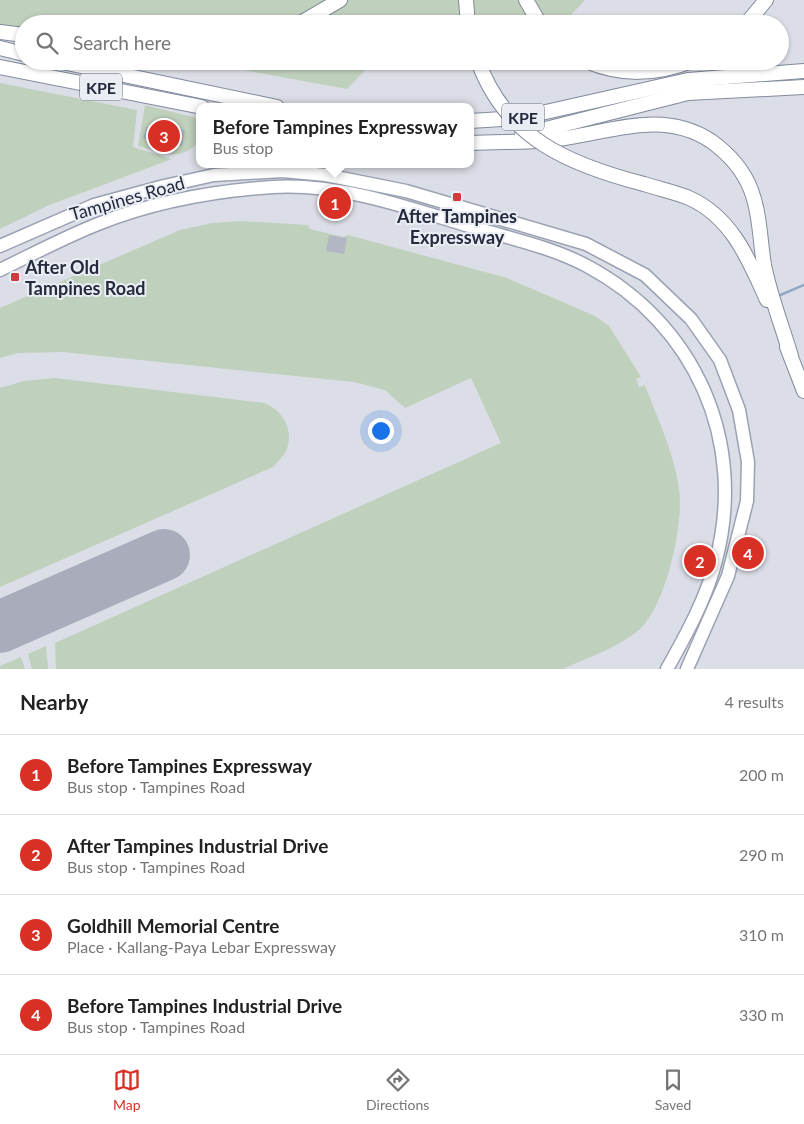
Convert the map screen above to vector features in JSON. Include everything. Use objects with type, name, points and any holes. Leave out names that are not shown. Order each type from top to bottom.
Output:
[{"type":"highway","points":[[314,15],[340,0]]},
{"type":"highway","points":[[466,0],[467,15]]},
{"type":"highway","points":[[526,0],[535,15]]},
{"type":"highway","points":[[755,15],[766,0]]},
{"type":"highway","points":[[0,32],[15,34]]},
{"type":"highway","points":[[0,48],[15,52]]},
{"type":"highway","name":"KPE","points":[[0,67],[15,70]]},
{"type":"highway","name":"KPE","points":[[15,70],[196,106]]},
{"type":"highway","name":"KPE","points":[[100,70],[258,103]]},
{"type":"highway","points":[[482,70],[492,92],[507,113],[525,132],[543,146],[582,165],[690,199],[713,213],[732,232],[749,259],[804,391]]},
{"type":"highway","points":[[611,70],[648,73],[664,70]]},
{"type":"highway","points":[[497,141],[688,80],[804,71]]},
{"type":"highway","points":[[626,101],[688,93],[804,87]]},
{"type":"highway","name":"KPE","points":[[474,121],[519,118],[576,107],[626,101]]},
{"type":"highway","points":[[497,141],[549,140],[628,126],[657,123],[681,127],[701,134],[723,150],[738,166],[751,190],[757,212],[765,267],[791,356]]},
{"type":"highway","name":"KPE","points":[[474,143],[497,141]]},
{"type":"main road","name":"Tampines Road","points":[[0,246],[66,215],[122,197],[214,176],[282,171],[326,175],[406,191],[586,244],[645,275],[691,319],[720,360],[739,410],[748,462],[747,501],[728,576],[687,669]]},
{"type":"main road","name":"Tampines Road","points":[[0,270],[82,230],[125,214],[197,196],[277,187],[339,191],[411,208],[551,251],[586,265],[630,293],[667,329],[693,366],[713,411],[724,459],[727,496],[716,563],[690,625],[667,669]]},
{"type":"main road","points":[[66,215],[68,224],[82,230]]},
{"type":"green space","points":[[0,0],[585,0],[571,15],[15,15],[15,29],[0,26]]},
{"type":"green space","points":[[243,70],[365,70],[347,89]]},
{"type":"green space","points":[[0,83],[137,110],[133,147],[172,159],[47,206],[0,229]]},
{"type":"green space","points":[[145,105],[196,118],[196,144],[185,152],[171,154],[138,146]]},
{"type":"green space","points":[[240,221],[308,225],[310,229],[343,237],[348,235],[507,278],[595,316],[609,326],[641,377],[636,379],[639,387],[645,385],[670,450],[679,490],[679,523],[671,563],[658,602],[640,629],[613,647],[563,669],[56,669],[55,643],[501,443],[471,378],[405,408],[385,390],[354,382],[63,352],[18,353],[0,358],[0,308],[180,230],[212,223]]},
{"type":"green space","points":[[55,378],[264,403],[277,411],[286,422],[289,436],[286,451],[273,467],[0,587],[0,388],[24,381]]},
{"type":"green space","points":[[46,646],[48,669],[32,669],[28,654]]},
{"type":"green space","points":[[21,657],[25,669],[0,669],[0,666]]},
{"type":"building","points":[[146,127],[175,132],[176,128],[185,130],[182,146],[143,139]]},
{"type":"building","points":[[329,235],[347,238],[344,254],[326,251]]},
{"type":"waterway","points":[[778,296],[804,285]]},
{"type":"runway","points":[[0,627],[164,555]]},
{"type":"place","name":"Goldhill Memorial Centre","points":[[164,136]]},
{"type":"place","name":"After Tampines Expressway","points":[[457,197]]},
{"type":"place","name":"Before Tampines Expressway","points":[[335,203]]},
{"type":"place","name":"After Old Tampines Road","points":[[15,277]]},
{"type":"place","name":"Before Tampines Industrial Drive","points":[[748,553]]},
{"type":"place","name":"After Tampines Industrial Drive","points":[[700,561]]}]
